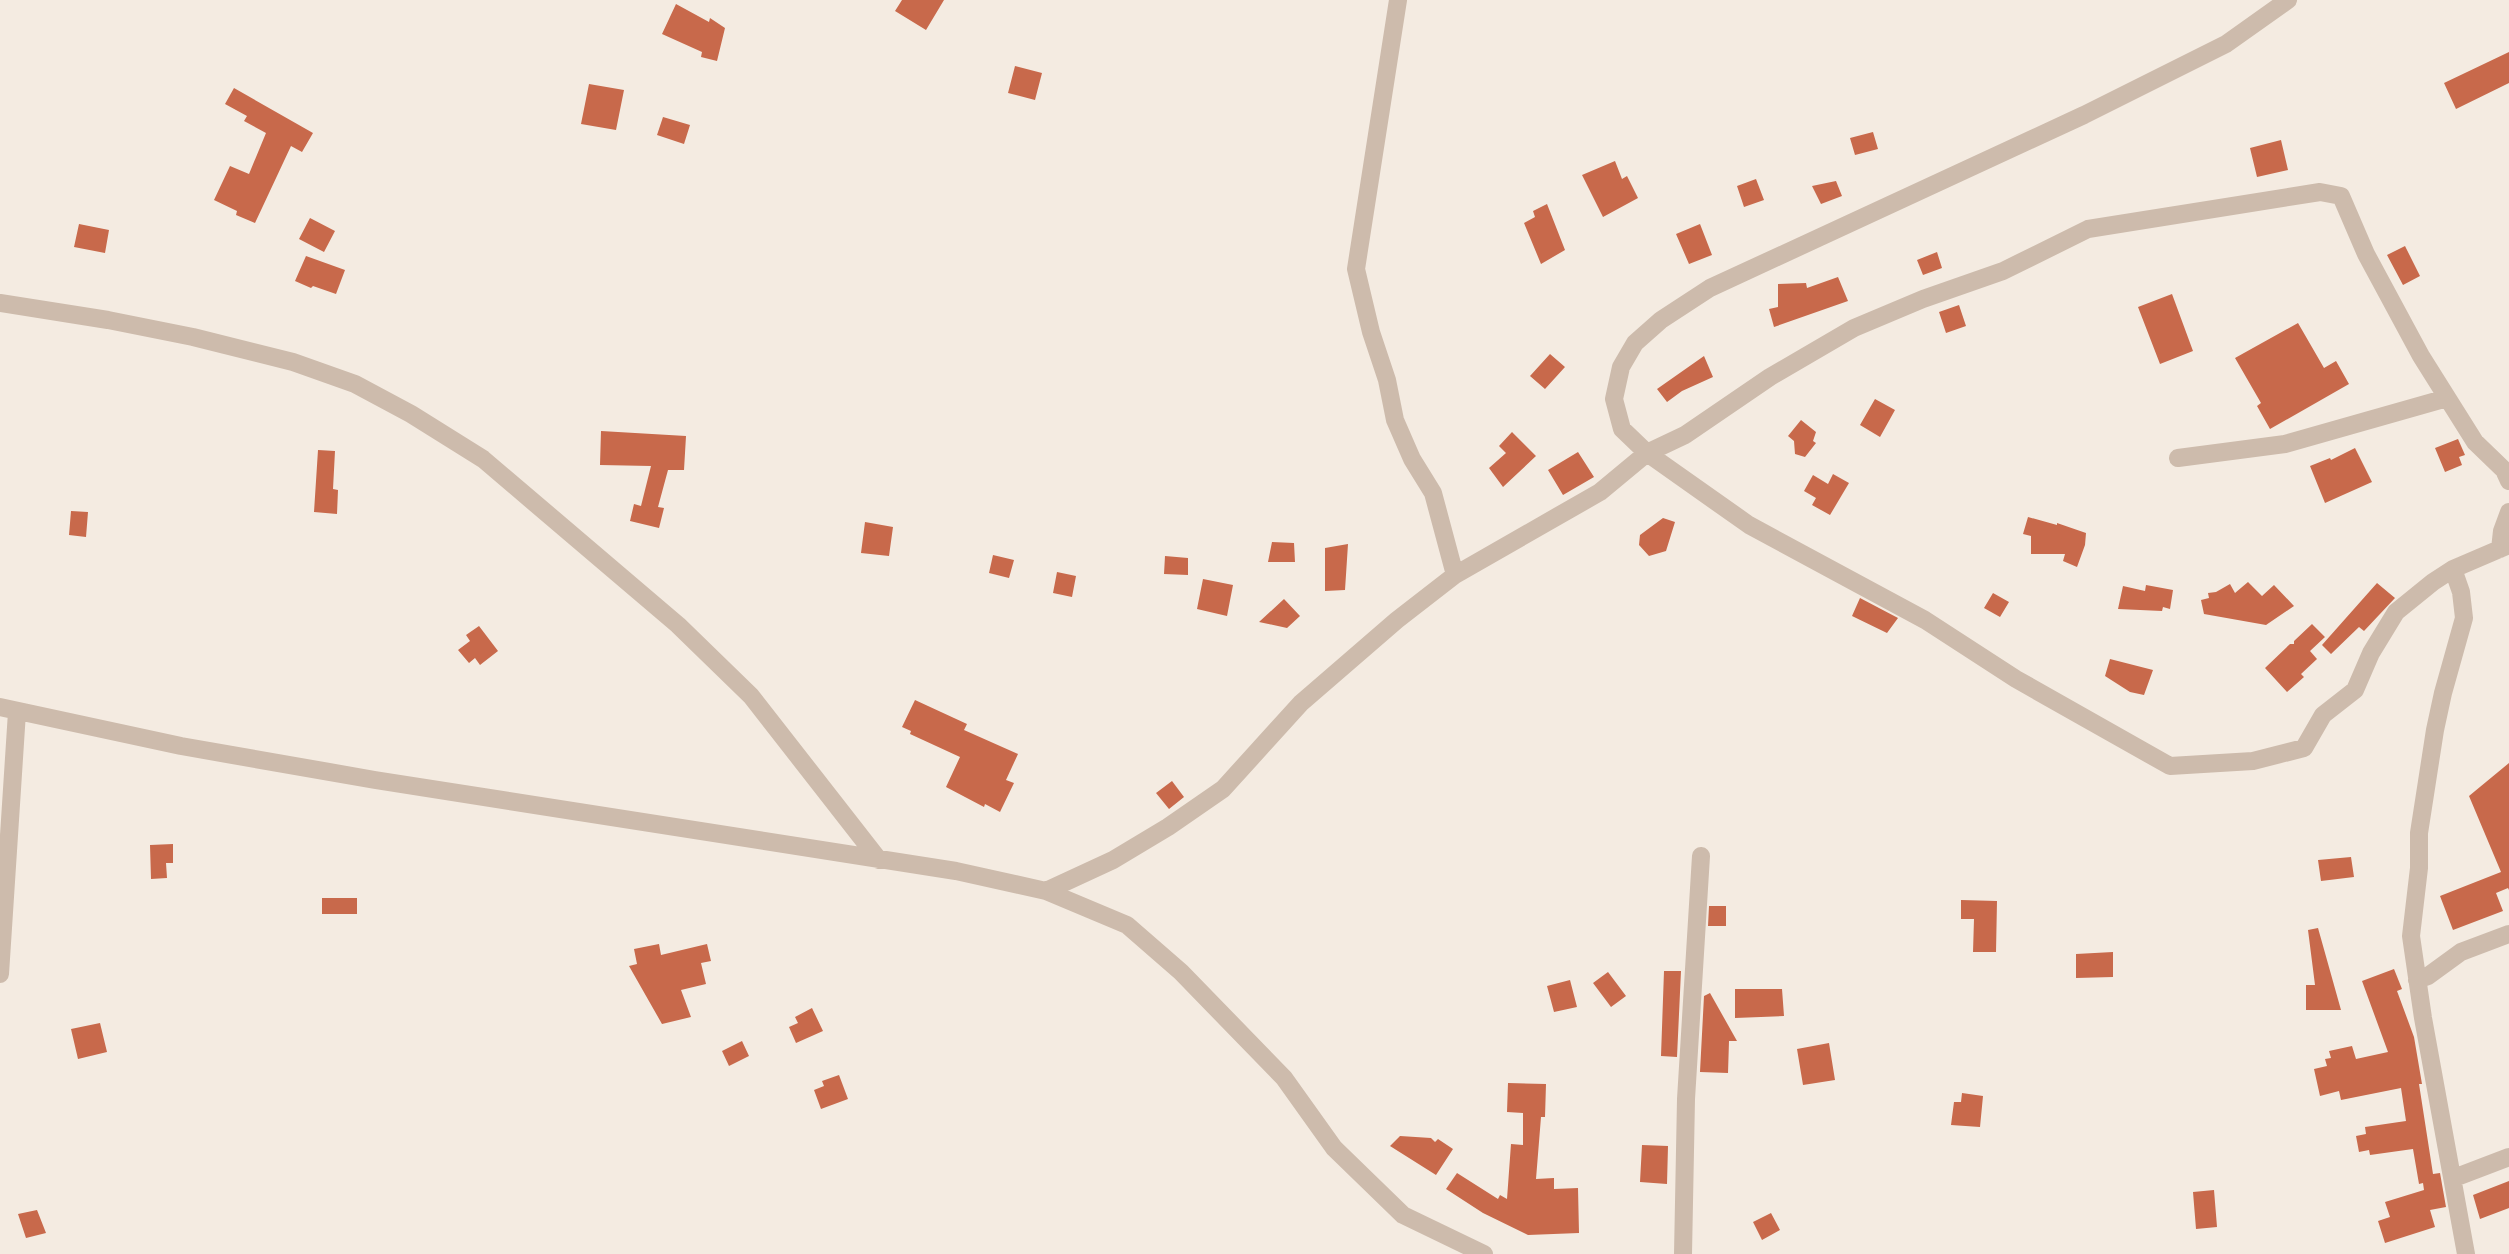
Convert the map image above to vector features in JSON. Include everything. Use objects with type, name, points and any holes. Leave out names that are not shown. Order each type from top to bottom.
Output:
[{"type":"street","points":[[1398,0],[1356,269],[1371,332],[1387,380],[1395,420],[1412,460],[1433,493],[1455,575]]},
{"type":"street","points":[[2288,0],[2226,44],[2084,115],[1710,288],[1661,320],[1635,343],[1621,367],[1614,399],[1622,429],[1647,453],[1748,525],[1925,620],[2016,679],[2170,766],[2253,761],[2304,748],[2323,715],[2355,690],[2371,653],[2396,612],[2453,569],[2504,547],[2509,512]]},
{"type":"street","points":[[1046,891],[1113,860],[1168,827],[1223,789],[1301,703],[1397,620],[1455,575],[1600,492],[1647,453],[1685,435],[1770,377],[1854,328],[1923,299],[2003,271],[2088,229],[2320,192],[2340,196],[2366,254],[2402,322],[2447,398],[2475,442],[2504,470],[2509,481]]},
{"type":"street","points":[[0,303],[193,337],[293,362],[355,384],[411,414],[472,453],[678,625],[751,696],[879,860]]},
{"type":"street","points":[[2178,458],[2284,444],[2447,398]]},
{"type":"street","points":[[2453,569],[2461,592],[2465,618],[2443,693],[2419,833],[2419,869],[2411,936],[2466,1254]]},
{"type":"street","points":[[0,974],[8,710],[194,749],[956,871],[1046,891],[1127,925],[1181,972],[1284,1079],[1334,1148],[1403,1215],[1484,1254]]},
{"type":"street","points":[[1684,1254],[1686,1099],[1701,856]]},
{"type":"street","points":[[2417,980],[2428,976],[2461,951],[2509,934]]},
{"type":"street","points":[[2454,1178],[2509,1157]]},
{"type":"building","points":[[902,0],[944,0],[926,30],[895,11]]},
{"type":"building","points":[[676,4],[709,22],[710,18],[725,28],[717,61],[701,57],[702,52],[662,34]]},
{"type":"building","points":[[2509,52],[2509,83],[2456,109],[2444,83]]},
{"type":"building","points":[[1015,66],[1042,73],[1035,100],[1008,93]]},
{"type":"building","points":[[589,84],[624,90],[616,130],[581,124]]},
{"type":"building","points":[[234,88],[313,133],[302,152],[291,146],[255,223],[236,215],[237,211],[214,200],[230,166],[249,174],[266,133],[244,121],[247,116],[225,104]]},
{"type":"building","points":[[663,117],[690,125],[684,144],[657,135]]},
{"type":"building","points":[[1873,132],[1878,149],[1855,155],[1850,138]]},
{"type":"building","points":[[2281,140],[2288,170],[2257,177],[2250,148]]},
{"type":"building","points":[[1615,161],[1622,179],[1627,176],[1638,198],[1603,217],[1582,175]]},
{"type":"building","points":[[1756,179],[1764,200],[1744,207],[1737,186]]},
{"type":"building","points":[[1836,181],[1842,196],[1821,204],[1812,186]]},
{"type":"building","points":[[1547,204],[1565,250],[1541,264],[1524,223],[1535,217],[1533,211]]},
{"type":"building","points":[[310,218],[335,231],[324,252],[299,239]]},
{"type":"building","points":[[79,224],[109,230],[105,253],[74,247]]},
{"type":"building","points":[[1700,224],[1712,255],[1689,264],[1676,234]]},
{"type":"building","points":[[2405,246],[2420,276],[2403,285],[2387,255]]},
{"type":"building","points":[[1937,252],[1942,268],[1923,275],[1917,260]]},
{"type":"building","points":[[306,256],[345,270],[336,294],[295,281]]},
{"type":"building","points":[[1838,277],[1848,301],[1774,327],[1769,309],[1778,307],[1778,284],[1806,283],[1807,288]]},
{"type":"building","points":[[2172,294],[2193,351],[2160,364],[2138,307]]},
{"type":"building","points":[[1959,305],[1966,326],[1946,333],[1939,312]]},
{"type":"building","points":[[2298,323],[2324,368],[2336,361],[2349,384],[2270,429],[2257,406],[2261,403],[2235,358]]},
{"type":"building","points":[[1550,354],[1565,367],[1545,389],[1530,376]]},
{"type":"building","points":[[1704,356],[1713,377],[1682,391],[1667,402],[1657,389]]},
{"type":"building","points":[[1875,399],[1895,410],[1880,437],[1860,425]]},
{"type":"building","points":[[1801,420],[1816,432],[1813,441],[1816,443],[1805,457],[1795,454],[1794,441],[1788,436]]},
{"type":"building","points":[[601,431],[686,436],[684,470],[668,470],[658,507],[664,508],[659,528],[630,521],[634,504],[641,506],[651,466],[600,465]]},
{"type":"building","points":[[1512,432],[1536,456],[1503,487],[1489,468],[1506,453],[1499,446]]},
{"type":"building","points":[[2458,439],[2465,455],[2459,457],[2462,465],[2445,472],[2435,448]]},
{"type":"building","points":[[2355,448],[2372,482],[2325,503],[2310,466],[2330,458],[2331,460]]},
{"type":"building","points":[[318,450],[335,451],[333,489],[338,490],[337,514],[314,512]]},
{"type":"building","points":[[1578,452],[1594,477],[1563,495],[1548,470]]},
{"type":"building","points":[[1833,474],[1849,483],[1830,515],[1812,505],[1816,498],[1804,491],[1813,475],[1828,484]]},
{"type":"building","points":[[71,511],[88,512],[86,537],[69,535]]},
{"type":"building","points":[[2028,517],[2086,533],[2085,545],[2077,567],[2063,561],[2065,554],[2031,554],[2031,536],[2023,534]]},
{"type":"building","points":[[1663,518],[1675,522],[1666,551],[1649,556],[1639,545],[1640,535]]},
{"type":"building","points":[[865,522],[893,527],[889,556],[861,553]]},
{"type":"building","points":[[1272,542],[1294,543],[1295,562],[1268,562]]},
{"type":"building","points":[[1348,544],[1345,590],[1325,591],[1325,548]]},
{"type":"building","points":[[993,555],[1014,560],[1009,578],[989,573]]},
{"type":"building","points":[[1165,556],[1188,558],[1188,575],[1164,574]]},
{"type":"building","points":[[1057,572],[1076,576],[1072,597],[1053,593]]},
{"type":"building","points":[[1203,579],[1233,585],[1227,616],[1197,609]]},
{"type":"building","points":[[2248,582],[2262,596],[2274,585],[2294,606],[2266,625],[2204,614],[2201,600],[2209,598],[2208,593],[2216,592],[2230,584],[2235,593]]},
{"type":"building","points":[[2377,583],[2395,598],[2364,631],[2359,627],[2331,654],[2322,645]]},
{"type":"building","points":[[2146,585],[2173,590],[2170,609],[2118,609],[2123,586],[2145,591]]},
{"type":"building","points":[[1993,593],[2009,602],[2000,617],[1984,608]]},
{"type":"building","points":[[1860,598],[1898,618],[1887,633],[1852,616]]},
{"type":"building","points":[[1284,599],[1300,616],[1287,628],[1259,622]]},
{"type":"building","points":[[2312,624],[2325,637],[2310,651],[2317,659],[2301,674],[2304,677],[2287,692],[2265,668],[2290,644],[2294,644]]},
{"type":"building","points":[[479,626],[498,651],[480,665],[475,658],[469,663],[458,650],[470,641],[466,635]]},
{"type":"building","points":[[2110,659],[2153,670],[2144,695],[2130,692],[2105,676]]},
{"type":"building","points":[[915,700],[967,724],[964,730],[1018,754],[1006,780],[1014,783],[1000,812],[985,804],[984,807],[946,787],[960,757],[910,734],[911,731],[902,727]]},
{"type":"building","points":[[2509,763],[2509,890],[2508,888],[2496,893],[2503,911],[2453,930],[2440,896],[2501,872],[2469,796]]},
{"type":"building","points":[[1172,781],[1184,797],[1169,809],[1156,793]]},
{"type":"building","points":[[173,844],[173,863],[166,863],[167,878],[151,879],[150,845]]},
{"type":"building","points":[[2351,857],[2354,877],[2321,881],[2318,860]]},
{"type":"building","points":[[322,898],[357,898],[357,914],[322,914]]},
{"type":"building","points":[[1961,900],[1997,901],[1996,952],[1973,952],[1974,919],[1961,919]]},
{"type":"building","points":[[1709,906],[1726,906],[1726,926],[1708,926]]},
{"type":"building","points":[[2318,928],[2341,1010],[2306,1010],[2306,985],[2315,985],[2308,930]]},
{"type":"building","points":[[659,944],[661,955],[707,944],[711,961],[701,963],[706,984],[681,990],[691,1017],[662,1024],[629,966],[637,964],[634,949]]},
{"type":"building","points":[[2113,952],[2113,977],[2076,978],[2076,954]]},
{"type":"building","points":[[2394,969],[2402,989],[2397,991],[2414,1037],[2433,1174],[2440,1173],[2446,1207],[2430,1210],[2435,1227],[2385,1243],[2378,1221],[2390,1217],[2385,1202],[2424,1190],[2423,1183],[2419,1184],[2413,1149],[2370,1155],[2369,1150],[2359,1152],[2356,1136],[2366,1134],[2365,1127],[2406,1121],[2401,1088],[2341,1100],[2339,1091],[2320,1096],[2314,1069],[2327,1066],[2325,1059],[2331,1058],[2329,1051],[2352,1046],[2356,1059],[2388,1052],[2362,981]]},
{"type":"building","points":[[1664,971],[1681,971],[1677,1057],[1661,1056]]},
{"type":"building","points":[[1608,972],[1626,996],[1611,1007],[1593,983]]},
{"type":"building","points":[[1570,980],[1577,1007],[1554,1012],[1547,986]]},
{"type":"building","points":[[1735,989],[1782,989],[1784,1016],[1735,1018]]},
{"type":"building","points":[[1710,993],[1737,1041],[1729,1041],[1728,1073],[1700,1072],[1704,996]]},
{"type":"building","points":[[812,1008],[823,1031],[796,1043],[789,1027],[798,1023],[795,1017]]},
{"type":"building","points":[[100,1023],[107,1052],[78,1059],[71,1029]]},
{"type":"building","points":[[742,1041],[749,1056],[729,1066],[722,1051]]},
{"type":"building","points":[[1829,1043],[1835,1080],[1803,1085],[1797,1049]]},
{"type":"building","points":[[839,1075],[848,1099],[821,1109],[814,1090],[824,1086],[822,1081]]},
{"type":"building","points":[[1508,1083],[1546,1084],[1545,1117],[1541,1117],[1536,1179],[1554,1178],[1554,1189],[1578,1188],[1579,1233],[1528,1235],[1483,1213],[1446,1189],[1457,1173],[1498,1199],[1500,1195],[1507,1199],[1511,1144],[1523,1145],[1523,1113],[1507,1112]]},
{"type":"building","points":[[1962,1093],[1983,1096],[1980,1127],[1951,1125],[1954,1102],[1961,1102]]},
{"type":"building","points":[[1400,1136],[1431,1138],[1435,1142],[1438,1139],[1453,1149],[1436,1175],[1390,1146]]},
{"type":"building","points":[[1642,1145],[1668,1146],[1667,1184],[1640,1182]]},
{"type":"building","points":[[2509,1181],[2509,1208],[2480,1219],[2473,1195]]},
{"type":"building","points":[[2214,1190],[2217,1227],[2196,1229],[2193,1192]]},
{"type":"building","points":[[37,1210],[46,1233],[26,1238],[18,1214]]},
{"type":"building","points":[[1771,1213],[1780,1230],[1762,1240],[1753,1222]]}]
